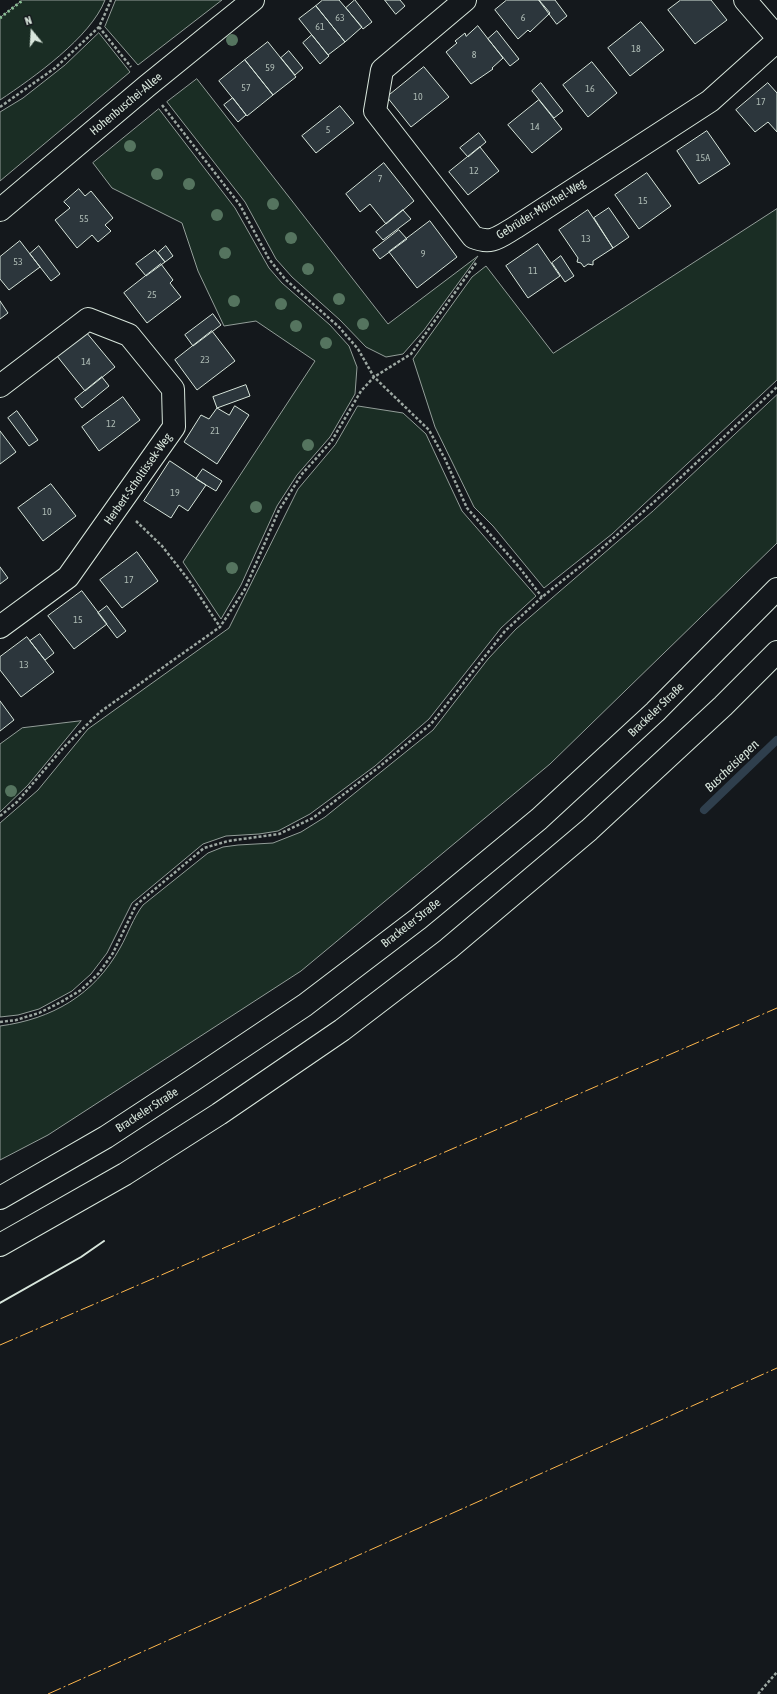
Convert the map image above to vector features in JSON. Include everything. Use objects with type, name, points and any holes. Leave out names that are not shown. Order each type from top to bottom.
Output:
[{"type":"main road","name":"Hohenbuschei-Allee","points":[[0,210],[147,86],[253,0]]},
{"type":"main road","name":"Gebrüder-Mörchel-Weg","points":[[465,0],[382,70],[375,111],[473,238],[484,242],[494,239],[516,227],[710,101],[777,41]]},
{"type":"main road","points":[[745,0],[777,37]]},
{"type":"main road","name":"Herbert-Scholtissek-Weg","points":[[0,386],[88,319],[129,335],[173,389],[174,428],[68,577],[0,627]]},
{"type":"main road","name":"Brackeler Straße","points":[[0,1198],[106,1137],[199,1076],[305,1005],[418,919],[545,814],[655,712],[777,590]]},
{"type":"main road","points":[[0,1245],[125,1174],[219,1114],[348,1025],[448,949],[589,830],[723,706],[777,652]]},
{"type":"path","points":[[0,107],[54,68],[99,27],[111,0]]},
{"type":"path","points":[[99,27],[240,205],[269,259],[285,279],[339,327],[358,349],[374,377],[429,430],[445,459],[467,508],[514,561],[542,596]]},
{"type":"path","points":[[0,816],[17,802],[64,747],[100,712],[220,627],[245,589],[283,504],[302,474],[332,442],[361,392],[374,377],[411,354],[475,266],[484,242]]},
{"type":"path","points":[[0,1022],[16,1020],[38,1013],[81,990],[99,973],[113,954],[136,905],[204,848],[228,841],[279,834],[313,818],[379,767],[431,724],[505,631],[542,596],[591,558],[663,494],[777,387]]},
{"type":"path","points":[[119,505],[162,546],[191,583],[220,627]]},
{"type":"path","points":[[758,1694],[777,1672]]},
{"type":"green space","points":[[23,0],[105,0],[98,14],[87,28],[60,56],[0,100],[0,18]]},
{"type":"green space","points":[[116,0],[222,0],[138,65],[105,27]]},
{"type":"green space","points":[[99,33],[130,72],[0,181],[0,112],[23,98],[65,65]]},
{"type":"green space","points":[[197,79],[388,324],[478,256],[424,330],[403,354],[386,357],[366,347],[340,320],[292,277],[276,259],[245,202],[167,102]]},
{"type":"green space","points":[[159,109],[235,208],[269,268],[282,283],[330,325],[349,346],[357,367],[355,394],[330,437],[297,475],[277,506],[241,585],[221,619],[183,562],[315,361],[256,321],[224,326],[198,271],[182,223],[112,188],[93,163]]},
{"type":"green space","points":[[777,209],[777,380],[612,534],[544,588],[493,526],[474,507],[435,427],[413,359],[472,277],[486,266],[553,353]]},
{"type":"green space","points":[[777,395],[777,543],[550,764],[301,971],[48,1135],[0,1160],[0,1026],[19,1023],[54,1011],[70,1002],[84,991],[98,979],[110,965],[136,915],[143,905],[208,853],[223,847],[273,843],[301,832],[325,817],[433,730],[488,659],[516,629],[653,511]]},
{"type":"green space","points":[[358,406],[403,413],[426,434],[462,511],[536,596],[501,628],[429,719],[375,766],[310,814],[278,831],[226,836],[203,844],[132,903],[107,953],[91,974],[72,991],[39,1009],[18,1015],[0,1017],[0,823],[38,790],[88,729],[229,628],[298,489],[335,445]]},
{"type":"green space","points":[[81,721],[28,785],[0,812],[0,744],[22,728]]},
{"type":"building","points":[[323,0],[339,0],[362,27],[345,42],[316,6]]},
{"type":"building","points":[[355,0],[372,22],[363,29],[346,8]]},
{"type":"building","points":[[385,0],[400,0],[405,6],[396,14]]},
{"type":"building","points":[[507,0],[539,0],[550,13],[530,32],[528,30],[518,39],[495,10]]},
{"type":"building","points":[[539,0],[555,0],[567,16],[557,24]]},
{"type":"building","points":[[681,0],[711,0],[727,20],[695,44],[668,10]]},
{"type":"building","points":[[316,6],[345,42],[328,55],[299,19]]},
{"type":"building","points":[[641,22],[664,50],[630,76],[608,48]]},
{"type":"building","points":[[478,26],[503,58],[492,68],[493,69],[471,84],[446,52],[457,43],[455,41],[465,33],[466,36]]},
{"type":"building","points":[[497,31],[519,59],[510,66],[488,39]]},
{"type":"building","points":[[312,35],[329,56],[320,64],[303,43]]},
{"type":"building","points":[[268,42],[296,77],[273,95],[245,60]]},
{"type":"building","points":[[289,51],[303,68],[295,75],[281,58]]},
{"type":"building","points":[[245,60],[273,95],[247,116],[219,81]]},
{"type":"building","points":[[592,62],[617,93],[588,117],[563,85]]},
{"type":"building","points":[[424,67],[449,97],[411,127],[387,97]]},
{"type":"building","points":[[541,83],[563,111],[554,118],[532,91]]},
{"type":"building","points":[[768,83],[777,93],[777,132],[768,122],[755,132],[736,110]]},
{"type":"building","points":[[233,98],[246,115],[238,122],[224,105]]},
{"type":"building","points":[[539,100],[562,129],[532,153],[508,125]]},
{"type":"building","points":[[340,106],[354,123],[316,153],[302,136]]},
{"type":"building","points":[[707,131],[730,164],[699,184],[677,151]]},
{"type":"building","points":[[479,133],[486,142],[468,157],[460,148]]},
{"type":"building","points":[[480,147],[499,171],[468,195],[449,172]]},
{"type":"building","points":[[384,163],[414,201],[386,224],[370,204],[360,212],[346,194]]},
{"type":"building","points":[[647,173],[671,206],[639,229],[615,195]]},
{"type":"building","points":[[79,189],[85,196],[91,191],[113,218],[105,225],[111,231],[98,242],[92,235],[77,248],[55,220],[70,208],[64,202]]},
{"type":"building","points":[[609,208],[629,237],[613,248],[594,218]]},
{"type":"building","points":[[403,210],[411,219],[383,240],[376,232]]},
{"type":"building","points":[[588,210],[613,248],[593,261],[593,265],[588,264],[584,267],[581,263],[577,262],[578,258],[559,230]]},
{"type":"building","points":[[430,221],[457,257],[417,288],[389,252]]},
{"type":"building","points":[[399,230],[407,239],[380,259],[373,250]]},
{"type":"building","points":[[20,241],[40,267],[9,290],[0,279],[0,257]]},
{"type":"building","points":[[538,244],[560,276],[528,298],[506,266]]},
{"type":"building","points":[[39,246],[60,274],[51,281],[30,254]]},
{"type":"building","points":[[166,246],[173,256],[165,262],[158,253]]},
{"type":"building","points":[[155,250],[165,262],[146,276],[136,264]]},
{"type":"building","points":[[561,256],[574,276],[565,282],[552,263]]},
{"type":"building","points":[[161,264],[173,280],[170,283],[181,297],[147,323],[124,293]]},
{"type":"building","points":[[0,301],[8,313],[0,319]]},
{"type":"building","points":[[213,314],[221,325],[193,346],[185,335]]},
{"type":"building","points":[[212,331],[235,361],[197,390],[175,360]]},
{"type":"building","points":[[86,332],[115,367],[85,391],[57,356]]},
{"type":"building","points":[[102,377],[109,386],[82,408],[75,399]]},
{"type":"building","points":[[246,385],[250,396],[217,408],[213,397]]},
{"type":"building","points":[[123,397],[140,420],[99,451],[82,427]]},
{"type":"building","points":[[235,406],[249,415],[217,464],[184,442],[201,415],[209,419],[217,408],[229,415]]},
{"type":"building","points":[[17,411],[38,440],[29,446],[8,418]]},
{"type":"building","points":[[0,431],[16,452],[0,464]]},
{"type":"building","points":[[170,461],[206,485],[188,511],[179,505],[171,518],[144,501]]},
{"type":"building","points":[[203,469],[222,481],[216,491],[196,479]]},
{"type":"building","points":[[51,484],[76,516],[43,541],[18,508]]},
{"type":"building","points":[[137,552],[158,581],[122,608],[100,580]]},
{"type":"building","points":[[0,567],[8,578],[0,584]]},
{"type":"building","points":[[82,591],[107,624],[74,649],[48,616]]},
{"type":"building","points":[[107,606],[126,631],[117,638],[98,613]]},
{"type":"building","points":[[40,634],[54,653],[45,660],[30,641]]},
{"type":"building","points":[[27,637],[54,672],[21,697],[0,670],[0,657]]},
{"type":"building","points":[[0,701],[14,720],[0,731]]},
{"type":"waterway","name":"Buscheisiepen","points":[[704,810],[777,740]]},
{"type":"hedge","points":[[0,18],[23,0]]},
{"type":"wall","points":[[0,1303],[81,1257],[104,1241]]},
{"type":"power","points":[[0,1345],[777,1008]]},
{"type":"power","points":[[48,1694],[777,1368]]}]
